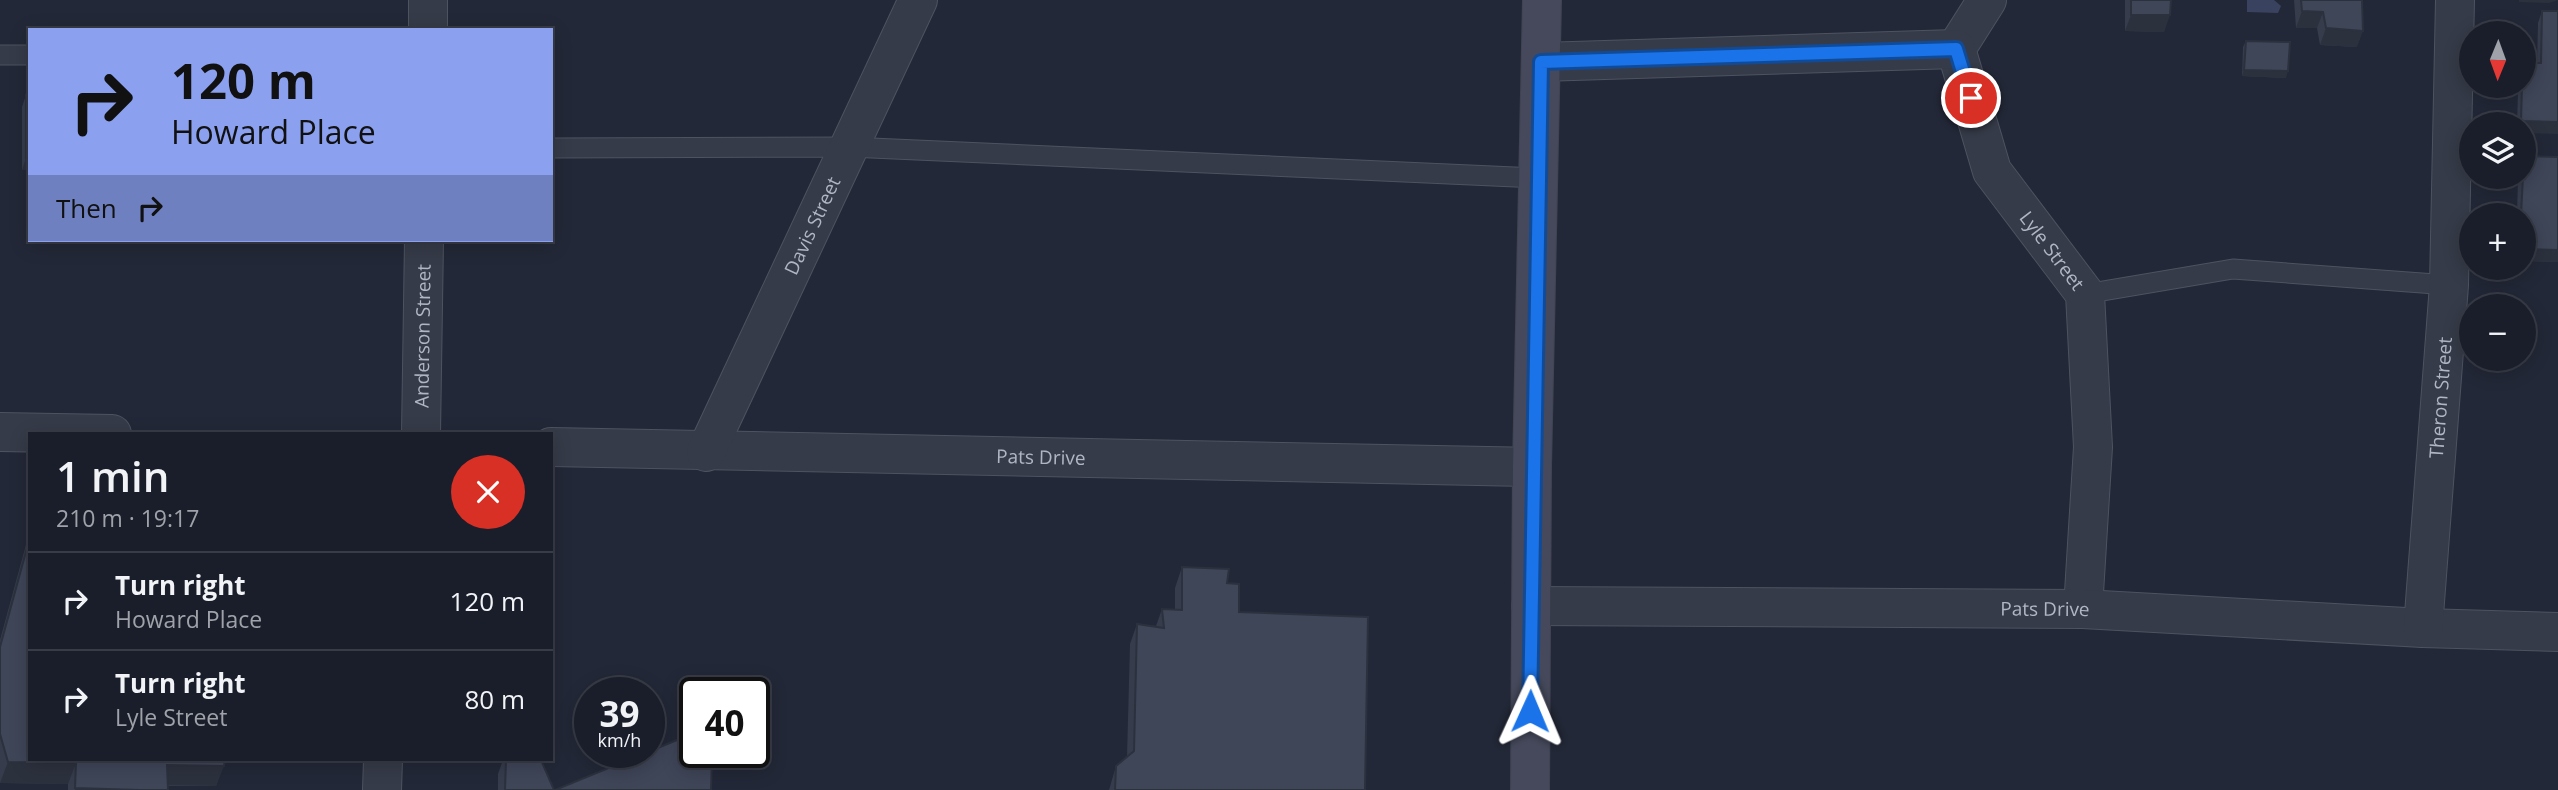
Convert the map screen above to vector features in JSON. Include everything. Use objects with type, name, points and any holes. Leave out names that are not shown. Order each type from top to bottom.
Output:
[{"type":"street","points":[[428,0],[428,28]]},
{"type":"street","name":"Davis Street","points":[[706,452],[918,0]]},
{"type":"street","points":[[1530,790],[1532,467],[1542,0]]},
{"type":"street","points":[[1541,62],[1956,49],[1987,0]]},
{"type":"street","name":"Theron Street","points":[[2423,628],[2449,285],[2455,0]]},
{"type":"street","name":"Lyle Street","points":[[1956,49],[1992,171],[2085,294],[2093,447],[2083,609]]},
{"type":"street","name":"Anderson Street","points":[[421,432],[424,242]]},
{"type":"street","points":[[0,432],[28,432]]},
{"type":"street","name":"Pats Drive","points":[[553,447],[1532,467]]},
{"type":"street","name":"Pats Drive","points":[[1531,606],[2083,609],[2423,628],[2558,632]]},
{"type":"street","points":[[383,761],[383,790]]},
{"type":"lane","points":[[0,55],[28,55]]},
{"type":"lane","points":[[553,148],[849,147],[1538,178]]},
{"type":"lane","points":[[2085,294],[2233,269],[2449,285]]},
{"type":"water","points":[[2247,0],[2274,0],[2281,6],[2278,13],[2247,12]]},
{"type":"building","points":[[2131,0],[2171,0],[2170,15],[2131,15]]},
{"type":"building","points":[[2301,0],[2362,0],[2363,31],[2326,28],[2323,12],[2302,11]]},
{"type":"building","points":[[2542,11],[2558,11],[2558,122],[2536,121],[2536,112],[2521,112],[2522,98],[2536,98],[2536,63],[2541,63]]},
{"type":"building","points":[[2246,41],[2290,42],[2288,71],[2244,70]]},
{"type":"building","points":[[26,95],[28,95],[28,158]]},
{"type":"building","points":[[2536,156],[2558,157],[2558,250],[2536,249],[2536,203],[2522,203],[2522,189],[2536,189]]},
{"type":"building","points":[[28,544],[28,761],[225,761],[224,766],[167,765],[168,790],[138,790],[75,788],[76,763],[8,762],[0,734],[0,647]]},
{"type":"building","points":[[1182,567],[1229,569],[1227,583],[1239,584],[1239,612],[1368,617],[1365,790],[1115,790],[1116,766],[1134,751],[1137,624],[1164,628],[1162,609],[1182,610]]},
{"type":"building","points":[[679,739],[679,768],[712,768],[711,790],[555,790],[609,768],[665,768],[665,745]]},
{"type":"building","points":[[506,761],[541,761],[554,790],[505,790]]},
{"type":"route","points":[[1530,711],[1532,467],[1541,62],[1956,49],[1971,98]]}]
